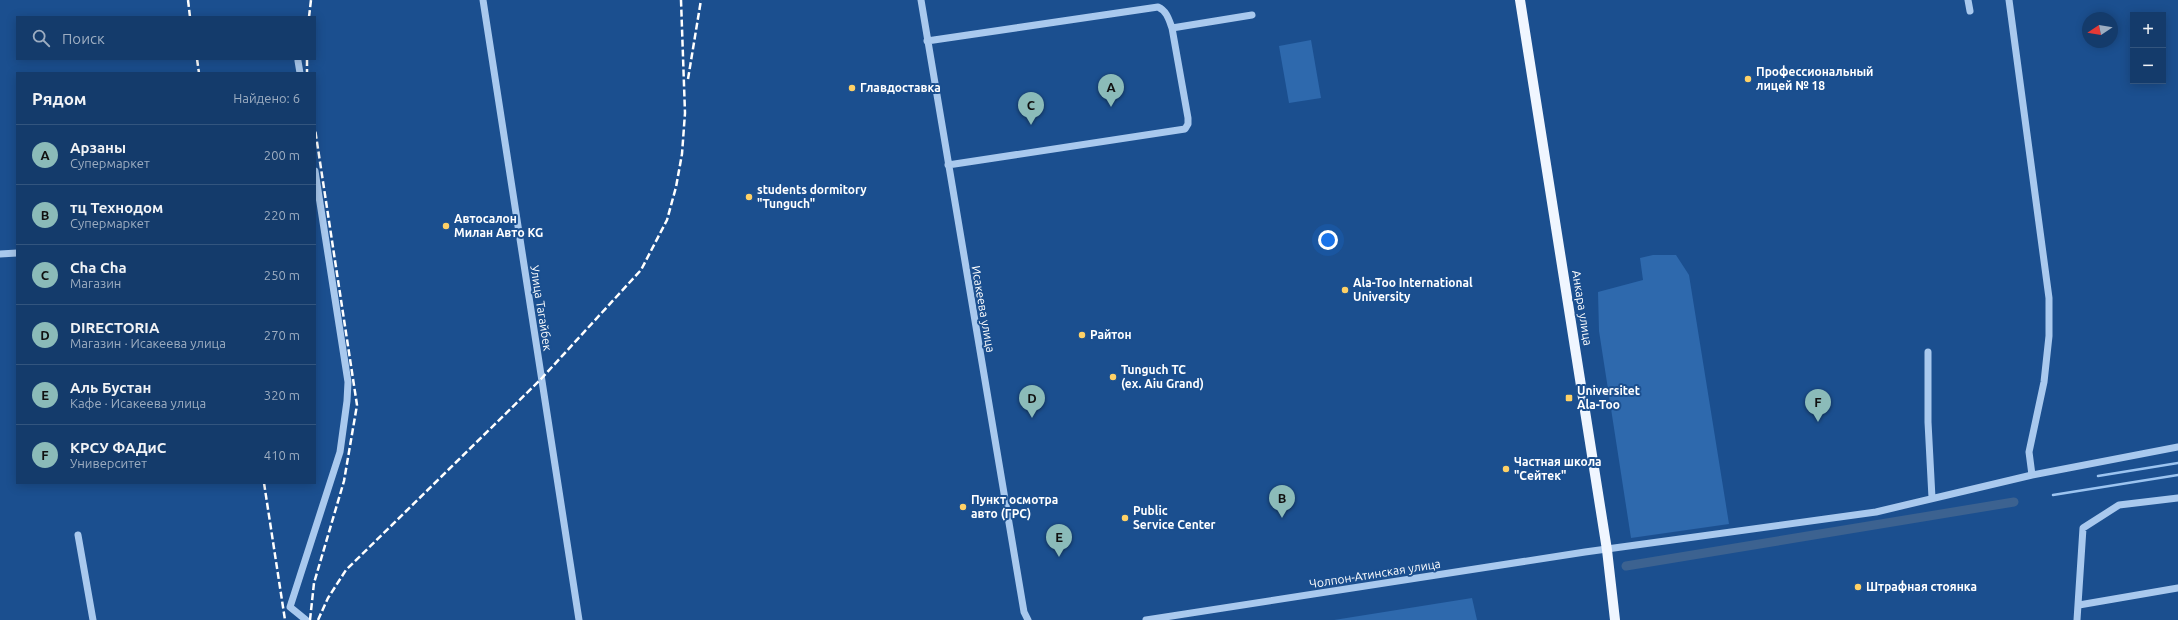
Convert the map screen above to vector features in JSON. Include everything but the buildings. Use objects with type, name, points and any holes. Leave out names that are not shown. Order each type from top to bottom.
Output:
[{"type":"main road","name":"Анкара улица","points":[[1520,0],[1607,550],[1616,620]]},
{"type":"street","name":"Улица Тагайбек","points":[[483,0],[579,620]]},
{"type":"street","name":"Исакеева улица","points":[[921,0],[1024,612],[1028,620]]},
{"type":"street","points":[[1968,0],[1970,11]]},
{"type":"street","points":[[2009,0],[2049,298],[2049,336],[2044,382],[2029,452],[2032,475]]},
{"type":"street","points":[[927,42],[1158,7],[1163,9],[1168,16],[1172,28],[1188,118],[1186,130],[948,165]]},
{"type":"street","points":[[1172,28],[1252,15]]},
{"type":"street","points":[[298,62],[300,72]]},
{"type":"street","points":[[306,620],[290,607],[340,452],[348,382],[316,177]]},
{"type":"street","points":[[0,254],[16,253]]},
{"type":"street","points":[[1928,352],[1928,422],[1932,498]]},
{"type":"street","name":"Чолпон-Атинская улица","points":[[1146,620],[1607,550],[1876,512],[2041,473],[2178,447]]},
{"type":"street","points":[[2077,620],[2083,528],[2119,505],[2178,498]]},
{"type":"street","points":[[78,535],[93,620]]},
{"type":"street","points":[[2079,605],[2178,588]]},
{"type":"shaded area","points":[[1311,40],[1321,98],[1289,103],[1279,46]]},
{"type":"shaded area","points":[[1653,255],[1676,255],[1689,275],[1729,524],[1631,538],[1599,331],[1598,292],[1643,280],[1640,258]]},
{"type":"shaded area","points":[[1472,598],[1477,620],[1334,620]]},
{"type":"waterway","points":[[2098,476],[2178,463]]},
{"type":"waterway","points":[[2053,495],[2178,475]]},
{"type":"waterway","points":[[1626,566],[2014,502]]},
{"type":"railway","points":[[188,0],[190,16]]},
{"type":"railway","points":[[309,16],[311,0]]},
{"type":"railway","points":[[318,620],[328,598],[346,570],[541,379],[641,270],[667,220],[676,187],[682,154],[685,113],[681,0]]},
{"type":"railway","points":[[688,79],[701,0]]},
{"type":"railway","points":[[197,60],[199,72]]},
{"type":"railway","points":[[307,60],[307,72]]},
{"type":"railway","points":[[310,620],[314,583],[344,481],[357,405],[316,136]]},
{"type":"railway","points":[[264,484],[285,620]]},
{"type":"place","name":"Профессиональный лицей № 18","points":[[1748,79]]},
{"type":"place","name":"Главдоставка","points":[[852,88]]},
{"type":"place","name":"Арзаны","points":[[1111,107]]},
{"type":"place","name":"Cha Cha","points":[[1031,125]]},
{"type":"place","name":"students dormitory \"Tunguch\"","points":[[749,197]]},
{"type":"place","name":"Автосалон Милан Авто KG","points":[[446,226]]},
{"type":"place","name":"Ala-Too International University","points":[[1345,290]]},
{"type":"place","name":"Райтон","points":[[1082,335]]},
{"type":"place","name":"Tunguch TC (ex. Aiu Grand)","points":[[1113,377]]},
{"type":"place","name":"Universitet Ala-Too","points":[[1569,398]]},
{"type":"place","name":"DIRECTORIA","points":[[1032,418]]},
{"type":"place","name":"КРСУ ФАДиС","points":[[1818,422]]},
{"type":"place","name":"Частная школа \"Сейтек\"","points":[[1506,469]]},
{"type":"place","name":"Пункт осмотра авто (ГРС)","points":[[963,507]]},
{"type":"place","name":"Public Service Center","points":[[1125,518]]},
{"type":"place","name":"тц Технодом","points":[[1282,518]]},
{"type":"place","name":"Аль Бустан","points":[[1059,557]]},
{"type":"place","name":"Штрафная стоянка","points":[[1858,587]]}]
